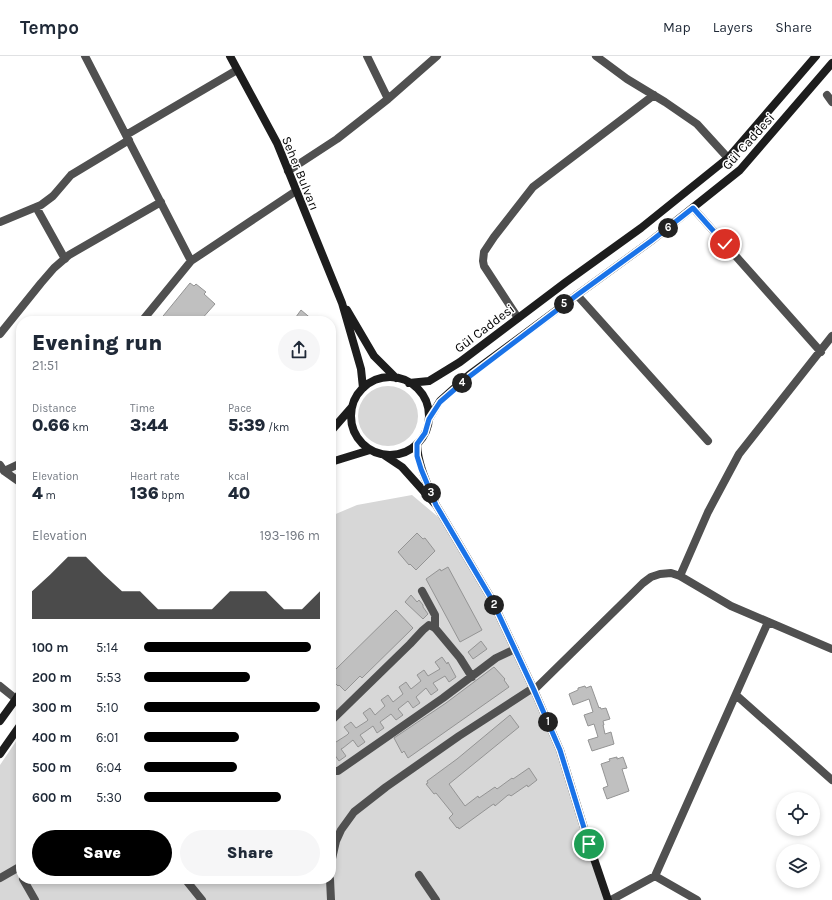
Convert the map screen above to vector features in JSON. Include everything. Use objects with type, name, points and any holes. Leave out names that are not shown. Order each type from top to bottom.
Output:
[{"type":"street","points":[[85,56],[191,260]]},
{"type":"street","name":"Seher Bulvarı","points":[[230,56],[277,143],[342,302],[361,369],[363,388]]},
{"type":"street","points":[[367,56],[388,99]]},
{"type":"street","points":[[288,171],[337,140],[388,99],[436,56]]},
{"type":"street","points":[[596,56],[627,79],[697,124],[728,158]]},
{"type":"street","name":"Gül Caddesi","points":[[410,383],[429,381],[460,362],[641,228],[728,158],[816,56]]},
{"type":"street","name":"Gül Caddesi","points":[[429,419],[440,402],[470,376],[651,241],[740,170],[832,63]]},
{"type":"street","points":[[0,222],[41,205],[53,196],[71,175],[84,166],[237,70]]},
{"type":"street","points":[[518,318],[484,266],[484,252],[533,187],[654,95]]},
{"type":"street","points":[[146,316],[191,260],[296,192]]},
{"type":"street","points":[[0,334],[41,283],[64,259],[161,202]]},
{"type":"street","points":[[36,207],[64,259]]},
{"type":"street","points":[[693,208],[821,352]]},
{"type":"street","points":[[577,295],[708,441]]},
{"type":"street","name":"Seher Bulvarı","points":[[342,302],[374,356],[396,378]]},
{"type":"street","points":[[680,576],[708,512],[739,454],[821,352],[832,336]]},
{"type":"street","points":[[384,455],[405,452],[417,444],[425,433],[429,419],[427,405],[420,392],[410,383],[396,378],[382,378],[368,384],[354,400],[351,421],[355,435],[364,446],[384,455],[402,467],[436,505]]},
{"type":"street","points":[[336,425],[352,407]]},
{"type":"street","points":[[417,444],[417,456],[421,469],[436,505],[491,598],[560,750],[589,844],[610,900],[655,876],[768,622]]},
{"type":"street","points":[[336,460],[370,450]]},
{"type":"street","points":[[2,468],[16,464]]},
{"type":"street","points":[[2,468],[16,479]]},
{"type":"street","points":[[336,841],[341,830],[354,812],[386,787],[459,736],[533,689],[651,577],[670,573],[680,576],[731,606],[832,648]]},
{"type":"street","points":[[422,591],[435,614],[435,628]]},
{"type":"street","points":[[336,716],[410,644],[422,630],[429,625],[435,628],[460,658],[472,677]]},
{"type":"street","points":[[336,771],[443,698],[496,658],[515,649]]},
{"type":"street","points":[[0,686],[16,700],[0,721]]},
{"type":"street","points":[[736,694],[832,780]]},
{"type":"street","points":[[0,754],[16,731]]},
{"type":"street","points":[[0,878],[16,872]]},
{"type":"street","points":[[419,875],[436,900]]},
{"type":"street","points":[[655,876],[697,900]]},
{"type":"street","points":[[26,884],[35,900]]},
{"type":"street","points":[[189,884],[202,900]]},
{"type":"street","points":[[330,884],[331,900]]},
{"type":"shaded area","points":[[382,386],[394,386],[405,391],[413,399],[418,410],[416,428],[405,441],[394,446],[382,446],[371,441],[363,433],[358,422],[358,410],[363,399],[371,391]]},
{"type":"shaded area","points":[[412,495],[443,521],[480,580],[543,712],[608,900],[0,900],[0,765],[16,741],[16,884],[336,884],[336,514],[357,505]]},
{"type":"building","points":[[190,283],[194,286],[196,284],[206,292],[204,294],[215,304],[204,316],[163,316]]},
{"type":"building","points":[[301,310],[308,316],[297,316]]},
{"type":"building","points":[[417,533],[423,539],[425,538],[435,551],[416,570],[410,564],[409,565],[398,552]]},
{"type":"building","points":[[448,567],[482,630],[460,642],[426,579],[440,569],[441,571]]},
{"type":"building","points":[[411,595],[417,602],[419,600],[428,614],[423,619],[405,602]]},
{"type":"building","points":[[396,610],[413,628],[362,678],[360,676],[345,691],[336,684],[336,669]]},
{"type":"building","points":[[481,641],[487,649],[473,659],[468,652]]},
{"type":"building","points":[[442,657],[447,664],[448,662],[456,677],[449,682],[445,676],[433,683],[438,690],[431,695],[426,688],[416,697],[420,703],[413,708],[408,701],[398,709],[403,715],[396,720],[391,714],[380,722],[384,728],[377,733],[373,726],[360,735],[365,742],[358,747],[353,740],[341,749],[346,756],[339,761],[336,757],[336,742],[349,733],[344,727],[351,722],[356,728],[367,721],[368,720],[363,713],[370,708],[375,715],[385,706],[381,700],[388,695],[393,702],[403,694],[399,687],[406,682],[411,689],[421,681],[417,675],[424,670],[428,676],[440,669],[435,662]]},
{"type":"building","points":[[494,667],[505,679],[504,680],[509,687],[408,758],[404,751],[402,753],[394,738],[446,703]]},
{"type":"building","points":[[585,686],[586,688],[591,686],[599,708],[606,708],[610,719],[603,721],[605,734],[611,732],[614,744],[592,751],[588,740],[598,737],[594,724],[588,726],[584,715],[593,712],[589,699],[573,705],[569,694],[578,690],[578,688]]},
{"type":"building","points":[[510,715],[519,727],[449,784],[465,806],[478,796],[479,798],[495,787],[497,789],[529,768],[537,780],[528,787],[527,785],[511,796],[508,795],[495,806],[494,804],[492,805],[459,829],[449,818],[453,814],[436,793],[434,794],[426,784],[428,783],[427,781],[457,759]]},
{"type":"building","points":[[617,757],[617,759],[623,757],[627,768],[622,769],[629,791],[607,799],[603,788],[608,786],[601,764],[610,761],[609,759]]},
{"type":"route","points":[[589,844],[560,750],[491,598],[436,505],[421,469],[417,456],[417,444],[422,439],[428,426],[429,419],[440,402],[470,376],[693,208],[725,244]]}]
